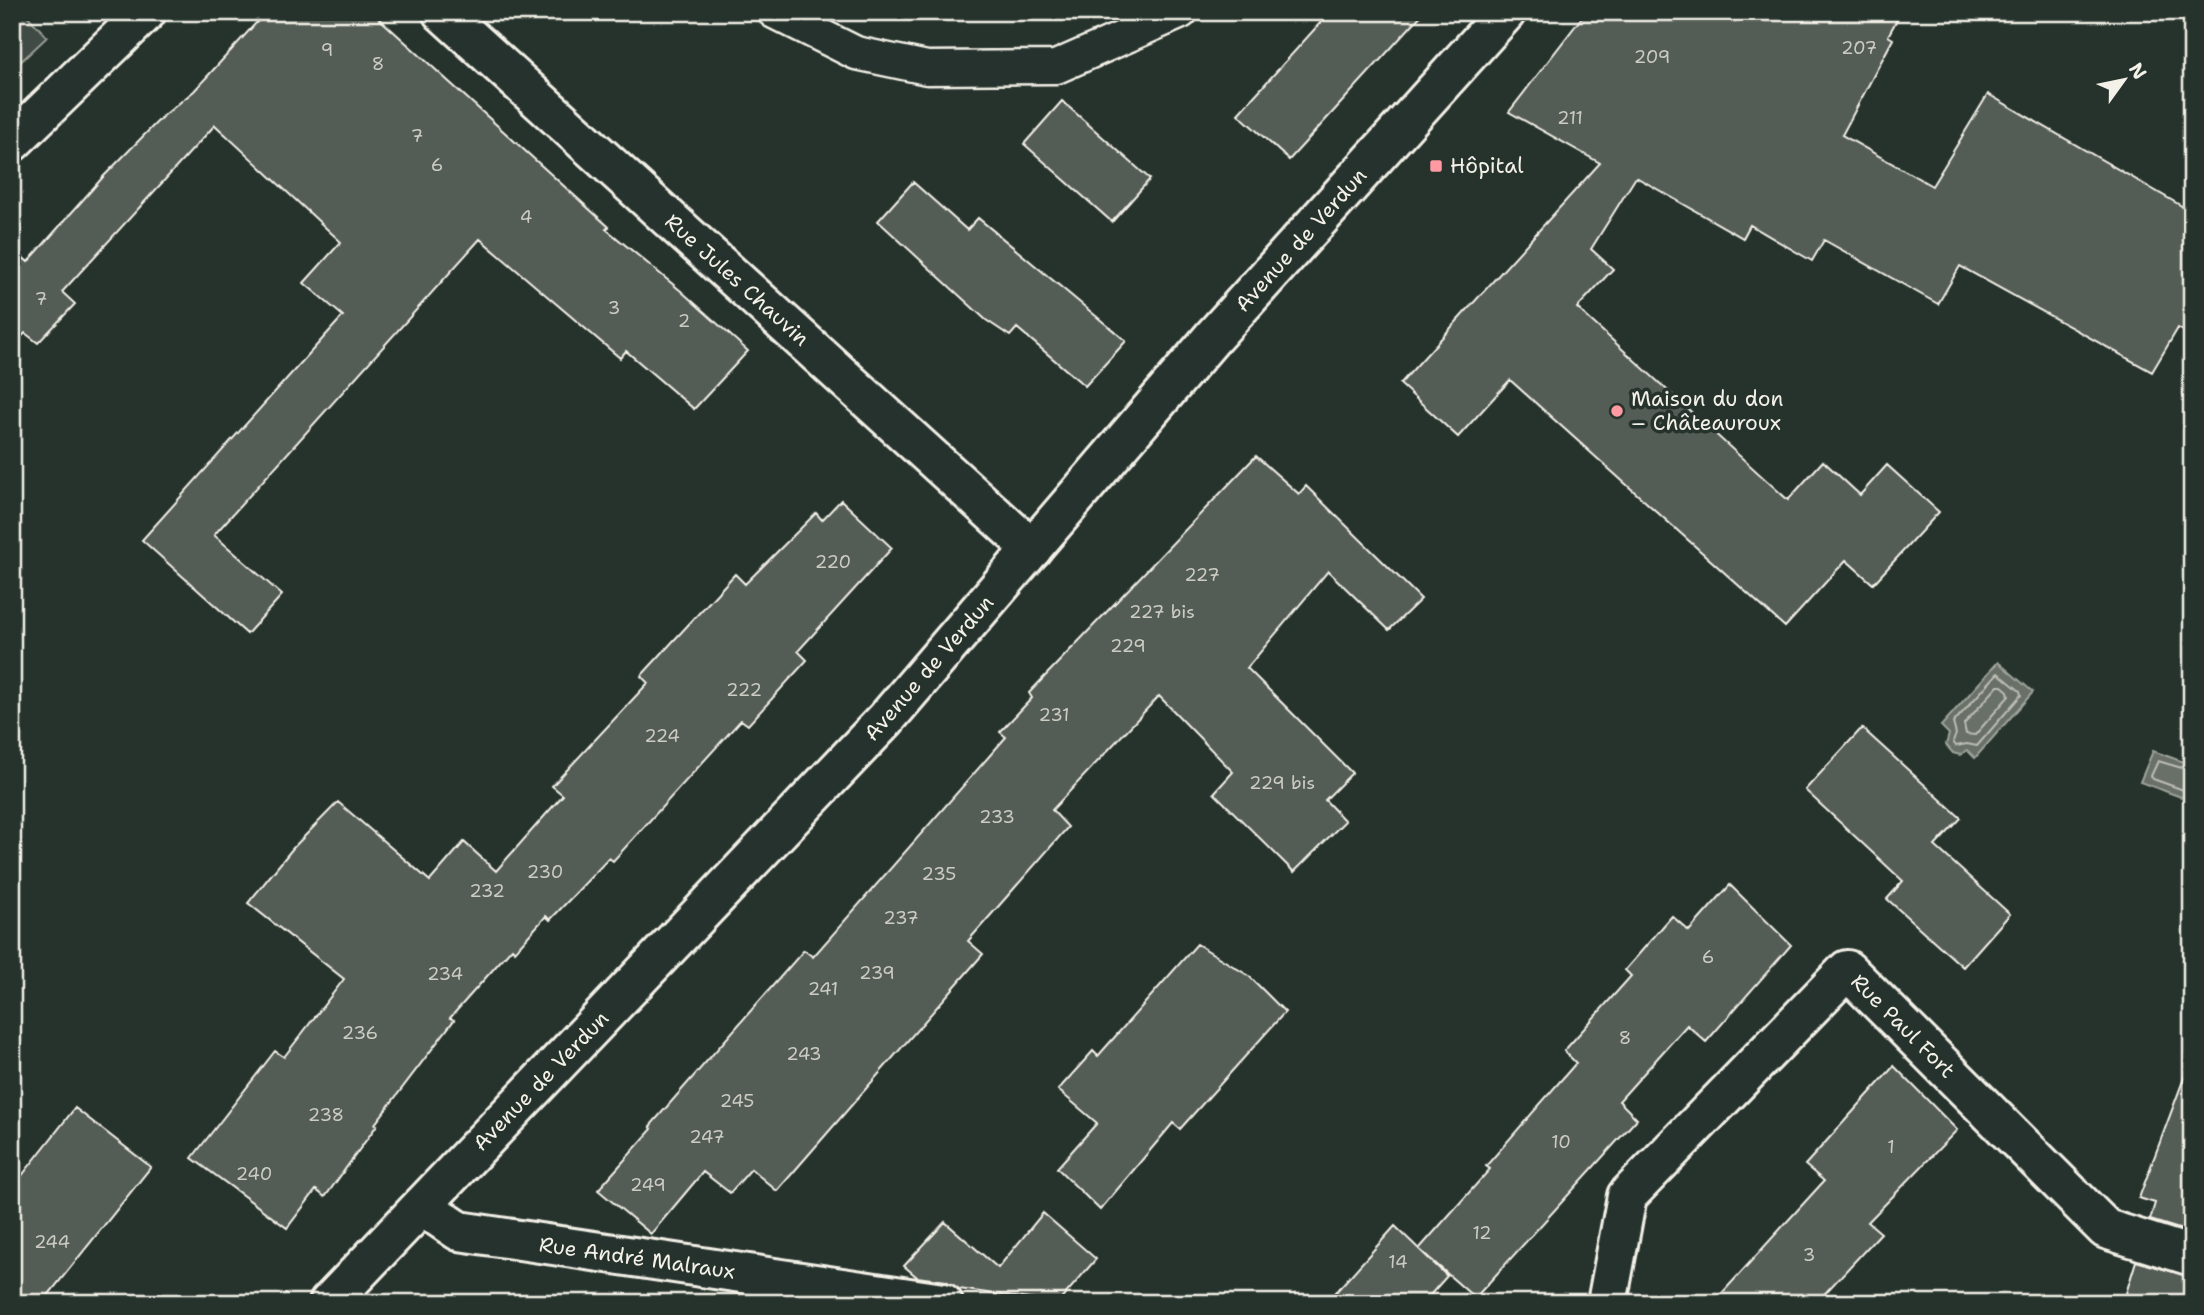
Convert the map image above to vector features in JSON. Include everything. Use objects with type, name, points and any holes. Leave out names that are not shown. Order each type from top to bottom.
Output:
[{"type":"street","points":[[12,142],[146,12]]},
{"type":"street","name":"Rue Jules Chauvin","points":[[442,12],[1032,548]]},
{"type":"street","name":"Avenue de Verdun","points":[[329,1303],[886,719],[1212,338],[1506,12]]},
{"type":"street","name":"Rue Paul Fort","points":[[1607,1303],[1627,1196],[1847,970],[2106,1229],[2192,1256]]},
{"type":"street","name":"Rue André Malraux","points":[[422,1206],[459,1231],[943,1303]]},
{"type":"lane","points":[[774,12],[826,25],[856,53],[927,68],[1056,67],[1181,12]]},
{"type":"shaded area","points":[[12,12],[24,12],[47,37],[12,70]]},
{"type":"water","points":[[1998,662],[2033,692],[1975,758],[1967,750],[1960,755],[1953,753],[1946,745],[1949,734],[1941,726]]},
{"type":"water","points":[[2153,751],[2192,765],[2192,801],[2140,782]]},
{"type":"building","points":[[266,12],[372,12],[609,227],[606,229],[748,351],[694,409],[626,351],[620,358],[480,239],[214,535],[282,595],[247,634],[142,540],[343,316],[304,283],[341,242],[215,125],[62,292],[75,304],[38,343],[25,333],[12,347],[12,248],[28,262],[103,177],[162,117],[194,91]]},
{"type":"building","points":[[1330,12],[1424,12],[1289,160],[1238,114]]},
{"type":"building","points":[[1586,12],[1901,12],[1888,36],[1893,39],[1842,135],[1932,186],[1988,94],[2192,212],[2192,336],[2178,328],[2152,372],[1960,266],[1938,304],[1824,240],[1812,261],[1750,225],[1743,238],[1636,177],[1591,249],[1613,269],[1577,308],[1788,500],[1823,461],[1860,495],[1887,465],[1939,512],[1873,584],[1846,560],[1785,627],[1510,380],[1458,437],[1400,384],[1600,163],[1509,112]]},
{"type":"building","points":[[1062,101],[1150,179],[1112,222],[1024,144]]},
{"type":"building","points":[[913,182],[967,230],[978,218],[1126,341],[1085,386],[1017,328],[1010,336],[986,320],[878,221]]},
{"type":"building","points":[[1256,456],[1299,494],[1306,486],[1421,599],[1389,630],[1328,571],[1247,668],[1352,773],[1325,800],[1345,821],[1294,872],[1214,793],[1233,772],[1159,696],[1052,810],[1068,827],[968,941],[983,954],[777,1191],[751,1169],[730,1193],[703,1172],[651,1234],[598,1190],[652,1129],[650,1126],[804,950],[813,957],[1006,737],[1000,732],[1032,698],[1029,693]]},
{"type":"building","points":[[841,500],[892,548],[798,651],[807,660],[748,725],[741,720],[613,861],[609,858],[550,920],[546,916],[515,951],[512,948],[450,1018],[454,1020],[375,1124],[377,1125],[325,1197],[316,1190],[287,1228],[192,1158],[275,1051],[284,1057],[344,979],[248,903],[293,848],[338,802],[430,881],[464,842],[496,871],[563,795],[552,786],[648,683],[641,676],[735,574],[745,584],[816,513],[822,520]]},
{"type":"building","points":[[1862,728],[1961,818],[1935,846],[2010,914],[1963,967],[1887,899],[1903,881],[1805,790]]},
{"type":"building","points":[[1730,885],[1791,945],[1706,1042],[1687,1025],[1619,1101],[1637,1119],[1475,1298],[1419,1249],[1490,1169],[1486,1166],[1576,1063],[1564,1051],[1631,976],[1625,970],[1672,916],[1689,931]]},
{"type":"building","points":[[1197,944],[1249,976],[1285,1012],[1180,1129],[1173,1123],[1100,1210],[1057,1168],[1097,1123],[1058,1090],[1093,1051],[1098,1056]]},
{"type":"building","points":[[1894,1066],[1957,1130],[1868,1222],[1881,1233],[1816,1303],[1713,1303],[1824,1181],[1805,1165]]},
{"type":"building","points":[[2187,1070],[2192,1071],[2192,1233],[2150,1220],[2155,1203],[2139,1198]]},
{"type":"building","points":[[75,1108],[151,1167],[42,1303],[12,1303],[13,1187]]},
{"type":"building","points":[[1043,1213],[1096,1259],[1058,1303],[959,1289],[946,1281],[917,1277],[904,1266],[945,1222],[998,1268]]},
{"type":"building","points":[[1395,1226],[1447,1276],[1423,1303],[1326,1303]]},
{"type":"building","points":[[2136,1261],[2192,1277],[2192,1303],[2123,1303]]},
{"type":"place","name":"Hôpital","points":[[1436,166]]},
{"type":"place","name":"Maison du don – Châteauroux","points":[[1617,411]]}]
